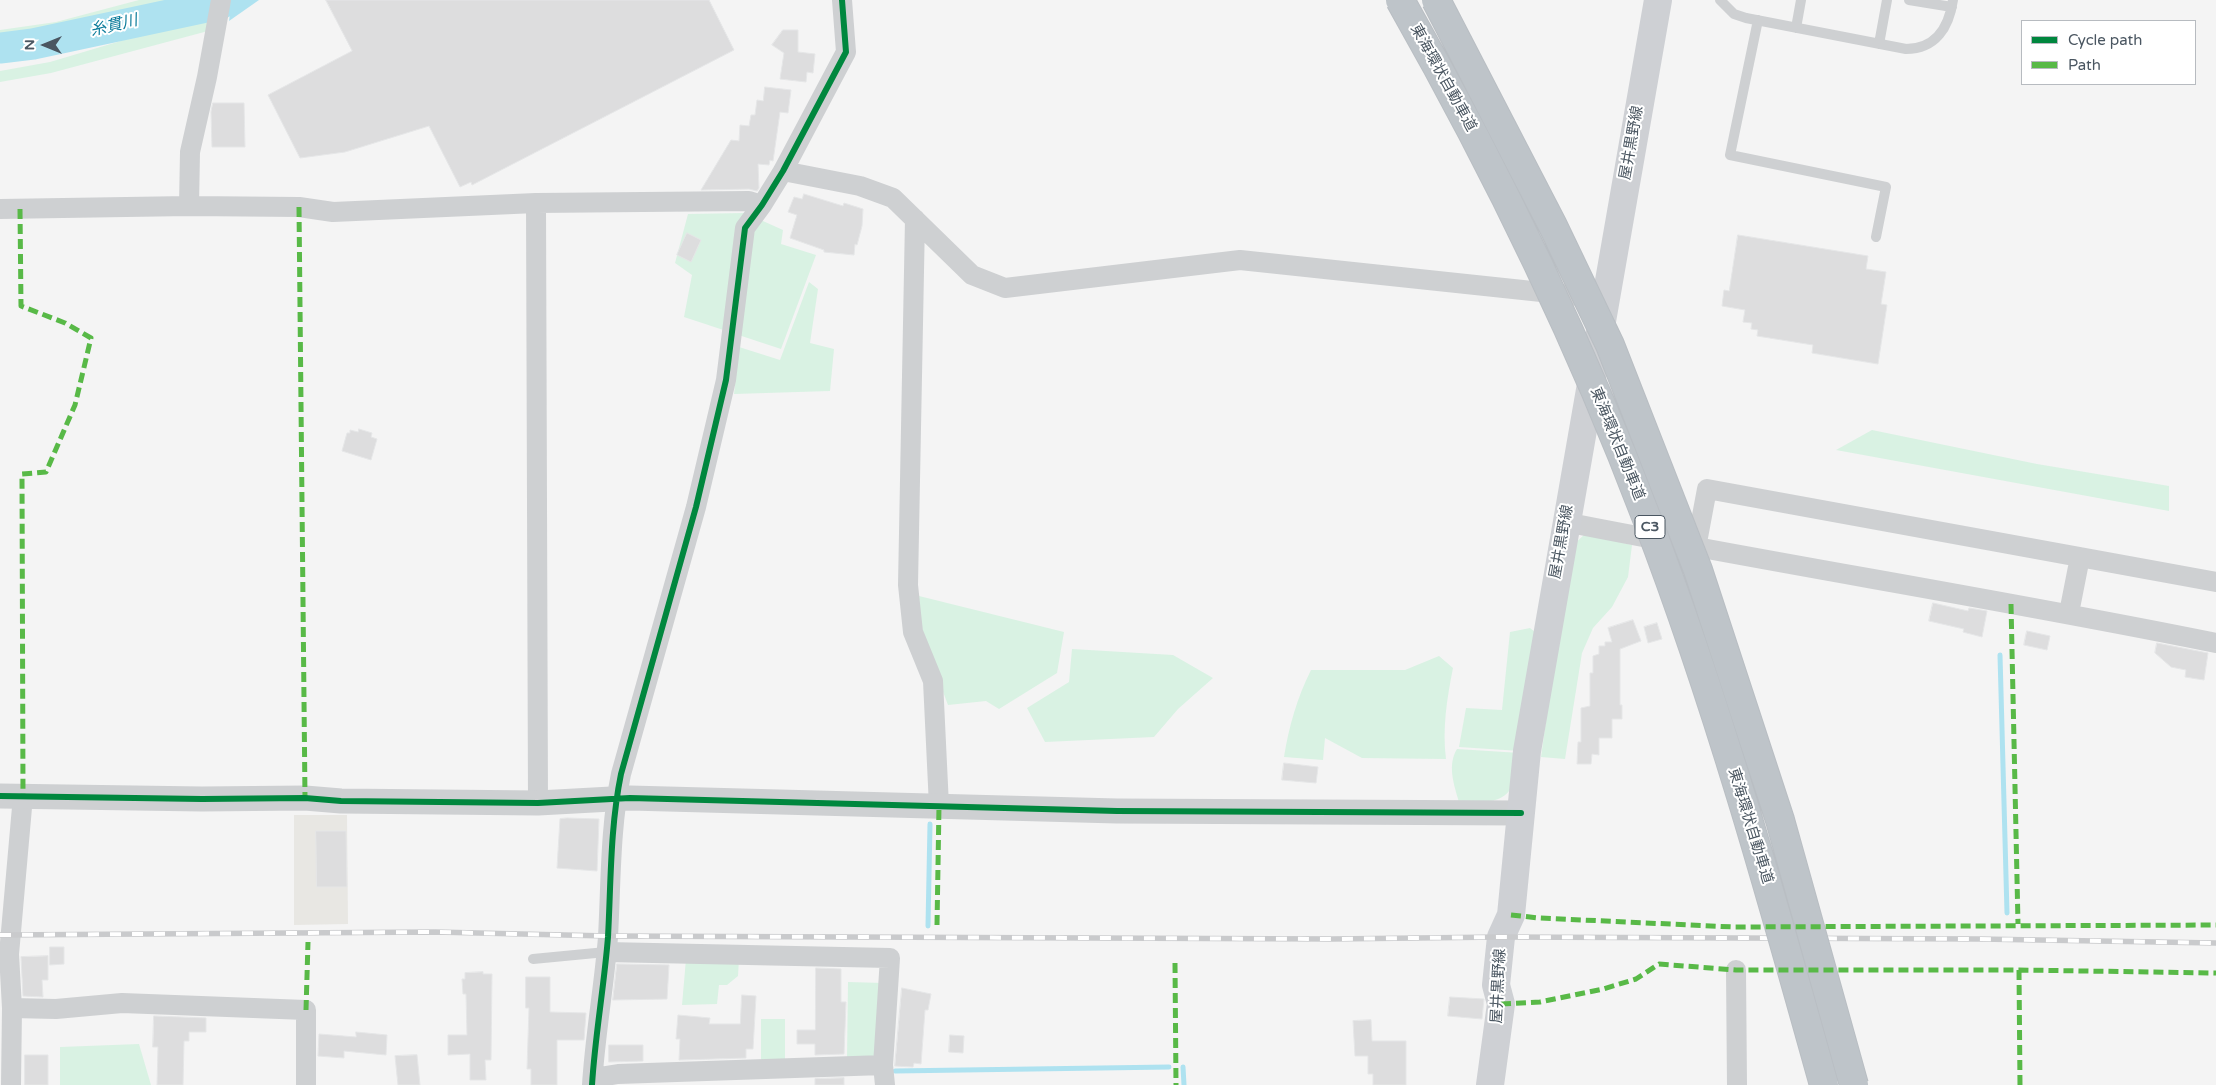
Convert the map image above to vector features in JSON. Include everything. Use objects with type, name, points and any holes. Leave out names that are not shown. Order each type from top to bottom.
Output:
[{"type":"highway","name":"東海環状自動車道","points":[[1400,0],[1444,77],[1521,225],[1590,377],[1647,520],[1700,665],[1748,817],[1824,1085]]},
{"type":"highway","name":"東海環状自動車道","points":[[1436,0],[1553,226],[1610,346],[1698,570],[1780,820],[1854,1085]]},
{"type":"main road","name":"屋井黒野線","points":[[1490,1085],[1491,1040],[1501,1004],[1496,985],[1501,937],[1511,915],[1527,751],[1658,0]]},
{"type":"street","points":[[189,206],[190,152],[216,29],[220,0]]},
{"type":"street","points":[[606,952],[890,958],[884,1075],[627,1074],[592,1081],[606,952],[611,837],[616,799],[623,765],[696,507],[726,380],[745,228],[784,171],[846,52],[842,0]]},
{"type":"street","points":[[784,171],[860,186],[893,198],[972,275],[1005,288],[1240,260],[1605,298]]},
{"type":"street","points":[[0,209],[189,206],[299,207],[333,212],[536,204],[749,201],[762,205]]},
{"type":"street","points":[[536,204],[538,804]]},
{"type":"street","points":[[915,219],[908,585],[913,632],[933,681],[939,806]]},
{"type":"street","points":[[1696,548],[1707,489],[2216,582]]},
{"type":"street","points":[[1566,522],[1696,548],[2069,613],[2216,643]]},
{"type":"street","points":[[2069,613],[2080,557]]},
{"type":"street","points":[[11,1085],[12,1008],[5,954],[12,796],[202,799],[305,798],[341,801],[538,804],[616,799],[1117,812],[1520,813]]},
{"type":"street","points":[[1736,970],[1737,1085]]},
{"type":"street","points":[[12,1008],[56,1009],[122,1003],[306,1010],[306,1085]]},
{"type":"lane","points":[[1796,28],[1801,0]]},
{"type":"lane","points":[[1879,44],[1887,0]]},
{"type":"lane","points":[[1724,2],[1734,14],[1758,20],[1906,49],[1925,46],[1944,30],[1953,4],[1908,0]]},
{"type":"lane","points":[[1758,20],[1730,155],[1886,187],[1876,237]]},
{"type":"lane","points":[[533,959],[606,952]]},
{"type":"shaded area","points":[[294,815],[347,815],[348,924],[294,925]]},
{"type":"green space","points":[[139,0],[182,0],[92,24],[0,42],[0,30],[56,22]]},
{"type":"green space","points":[[208,15],[208,31],[51,73],[0,82],[0,71],[50,62]]},
{"type":"green space","points":[[745,213],[783,230],[781,244],[816,255],[781,349],[684,317],[692,275],[675,263],[688,214]]},
{"type":"green space","points":[[809,282],[818,289],[810,343],[834,349],[830,391],[734,394],[739,347],[780,360]]},
{"type":"green space","points":[[1872,430],[2037,464],[2169,486],[2169,511],[1836,450]]},
{"type":"green space","points":[[1585,534],[1632,545],[1628,577],[1612,607],[1593,628],[1582,653],[1565,759],[1541,757],[1572,546]]},
{"type":"green space","points":[[919,596],[1064,632],[1057,673],[999,709],[986,701],[948,705],[920,631]]},
{"type":"green space","points":[[1530,628],[1535,632],[1520,751],[1459,747],[1466,708],[1502,710],[1510,632]]},
{"type":"green space","points":[[1072,649],[1173,655],[1213,678],[1178,709],[1154,737],[1045,742],[1027,708],[1069,682]]},
{"type":"green space","points":[[1439,656],[1453,668],[1446,714],[1446,759],[1362,758],[1325,738],[1323,760],[1284,757],[1294,712],[1311,670],[1405,670]]},
{"type":"green space","points":[[1457,749],[1520,753],[1514,780],[1507,794],[1487,802],[1459,802],[1452,768],[1452,762]]},
{"type":"green space","points":[[686,959],[739,959],[738,976],[727,985],[719,985],[717,1004],[682,1005]]},
{"type":"green space","points":[[848,982],[884,983],[879,1052],[869,1059],[847,1059]]},
{"type":"green space","points":[[761,1019],[785,1019],[785,1060],[761,1060]]},
{"type":"green space","points":[[139,1044],[151,1085],[60,1085],[60,1047]]},
{"type":"water","points":[[232,0],[259,0],[229,21]]},
{"type":"building","points":[[326,0],[709,0],[734,50],[472,185],[471,182],[460,187],[429,126],[345,152],[300,158],[268,95],[352,51]]},
{"type":"building","points":[[783,30],[798,30],[798,52],[815,54],[813,73],[807,72],[806,82],[780,79],[784,53],[772,45]]},
{"type":"building","points":[[765,87],[791,90],[788,113],[780,112],[773,161],[770,160],[769,165],[758,164],[759,188],[757,191],[749,189],[701,190],[731,140],[739,141],[740,125],[749,126],[751,115],[755,115],[757,100],[763,101]]},
{"type":"building","points":[[213,103],[244,103],[245,147],[212,147],[211,112]]},
{"type":"building","points":[[804,194],[843,206],[844,203],[863,209],[862,226],[857,245],[855,244],[854,255],[824,252],[824,250],[790,238],[797,215],[788,212],[794,197],[802,199]]},
{"type":"building","points":[[687,233],[701,240],[691,262],[677,255]]},
{"type":"building","points":[[1738,235],[1868,256],[1866,269],[1886,272],[1881,304],[1887,305],[1878,364],[1812,353],[1813,345],[1757,336],[1758,330],[1751,329],[1752,323],[1743,322],[1745,310],[1722,306],[1724,290],[1729,291]]},
{"type":"building","points":[[359,429],[372,433],[371,437],[377,439],[371,460],[342,451],[347,433],[350,433],[350,430],[358,432]]},
{"type":"building","points":[[1933,603],[1968,611],[1969,608],[1987,611],[1982,637],[1963,632],[1964,629],[1929,621]]},
{"type":"building","points":[[1633,620],[1641,641],[1620,649],[1620,705],[1622,705],[1622,719],[1612,719],[1612,738],[1599,738],[1599,755],[1592,754],[1591,764],[1577,764],[1578,742],[1581,742],[1581,708],[1590,706],[1590,673],[1593,673],[1593,656],[1599,654],[1599,646],[1605,646],[1605,642],[1612,642],[1608,628]]},
{"type":"building","points":[[1657,623],[1662,639],[1648,643],[1644,627]]},
{"type":"building","points":[[2027,631],[2050,636],[2047,650],[2024,645]]},
{"type":"building","points":[[2157,643],[2208,653],[2204,680],[2185,677],[2186,670],[2171,667],[2155,653]]},
{"type":"building","points":[[1284,763],[1318,767],[1316,783],[1282,780]]},
{"type":"building","points":[[560,819],[599,819],[597,871],[557,868]]},
{"type":"building","points":[[316,831],[346,831],[347,887],[317,887]]},
{"type":"building","points":[[50,947],[64,947],[64,964],[50,965]]},
{"type":"building","points":[[48,956],[48,980],[42,980],[43,997],[23,996],[21,957]]},
{"type":"building","points":[[617,964],[669,965],[667,999],[613,1000]]},
{"type":"building","points":[[816,968],[841,969],[841,1002],[846,1002],[844,1054],[815,1055],[815,1044],[797,1044],[797,1030],[815,1030]]},
{"type":"building","points":[[483,972],[483,974],[492,974],[491,1060],[485,1060],[486,1080],[470,1080],[470,1054],[448,1055],[448,1035],[467,1035],[466,994],[463,994],[462,979],[465,979],[465,973]]},
{"type":"building","points":[[526,977],[550,977],[550,1012],[586,1013],[584,1040],[557,1040],[557,1085],[531,1085],[531,1069],[527,1069],[529,1008],[526,1008]]},
{"type":"building","points":[[902,988],[931,994],[928,1010],[925,1010],[921,1064],[914,1063],[913,1067],[895,1066]]},
{"type":"building","points":[[742,995],[756,996],[753,1049],[746,1049],[746,1058],[679,1060],[680,1039],[676,1039],[678,1015],[710,1018],[709,1024],[740,1024]]},
{"type":"building","points":[[1450,997],[1484,999],[1482,1019],[1448,1016]]},
{"type":"building","points":[[154,1016],[206,1018],[206,1032],[189,1032],[189,1041],[184,1041],[183,1085],[157,1085],[158,1047],[153,1047]]},
{"type":"building","points":[[1371,1020],[1372,1041],[1406,1041],[1406,1085],[1373,1085],[1373,1074],[1368,1074],[1368,1056],[1355,1056],[1353,1021]]},
{"type":"building","points":[[356,1032],[387,1035],[386,1055],[344,1051],[344,1058],[318,1056],[319,1034],[356,1037]]},
{"type":"building","points":[[950,1035],[964,1036],[963,1053],[949,1052]]},
{"type":"building","points":[[609,1045],[643,1045],[643,1061],[609,1062]]},
{"type":"building","points":[[25,1055],[48,1055],[48,1085],[25,1085]]},
{"type":"building","points":[[417,1055],[420,1085],[398,1085],[395,1056]]},
{"type":"building","points":[[844,1078],[844,1085],[815,1085],[815,1079]]},
{"type":"waterway","name":"糸貫川","points":[[0,48],[33,44],[220,4],[227,0]]},
{"type":"waterway","points":[[2000,655],[2007,913]]},
{"type":"waterway","points":[[928,926],[930,824]]},
{"type":"waterway","points":[[895,1071],[1169,1067]]},
{"type":"waterway","points":[[1183,1067],[1184,1085]]},
{"type":"railway","points":[[0,935],[435,932],[608,936],[1979,939],[2216,943]]},
{"type":"marked path","points":[[299,207],[305,798]]},
{"type":"marked path","points":[[20,209],[21,306],[65,323],[91,338],[75,405],[46,472],[22,474],[23,796]]},
{"type":"marked path","points":[[2011,604],[2018,924]]},
{"type":"marked path","points":[[937,925],[939,806]]},
{"type":"marked path","points":[[1511,915],[1734,927],[2216,925]]},
{"type":"marked path","points":[[306,1010],[308,942]]},
{"type":"marked path","points":[[1175,963],[1176,1085]]},
{"type":"marked path","points":[[1501,1004],[1540,1002],[1603,989],[1636,979],[1659,964],[1736,970],[2019,970],[2216,973]]},
{"type":"marked path","points":[[2019,970],[2020,1085]]},
{"type":"cycle path","points":[[592,1085],[608,937],[617,794],[696,507],[726,380],[745,228],[783,171],[846,52],[842,0]]},
{"type":"cycle path","points":[[0,796],[202,799],[305,798],[341,801],[538,803],[630,798],[1117,811],[1521,813]]}]
